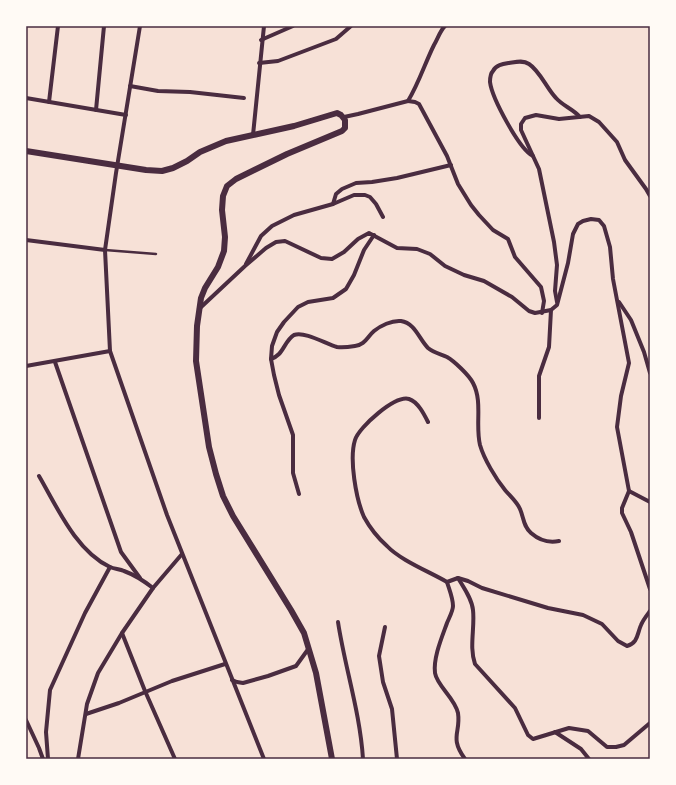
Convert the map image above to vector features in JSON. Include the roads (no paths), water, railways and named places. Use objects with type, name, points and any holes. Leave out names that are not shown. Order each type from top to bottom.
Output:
[{"type":"main road","points":[[26,150],[118,164],[146,170],[162,171],[173,168],[200,152],[226,141],[294,126],[332,114],[337,114],[344,117],[346,124],[342,132],[287,154],[236,179],[227,186],[223,196],[222,210],[225,236],[224,251],[218,266],[205,288],[199,309],[196,361],[209,447],[221,489],[233,516],[304,633],[316,673],[332,759]]},
{"type":"street","points":[[49,102],[58,26]]},
{"type":"street","points":[[96,110],[104,26]]},
{"type":"street","points":[[140,26],[105,250],[110,351],[167,515],[264,759]]},
{"type":"street","points":[[253,136],[261,40],[264,26]]},
{"type":"street","points":[[261,40],[294,26]]},
{"type":"street","points":[[259,63],[278,60],[336,39],[351,26]]},
{"type":"street","points":[[408,101],[415,90],[432,49],[445,26]]},
{"type":"street","points":[[533,157],[525,150],[510,127],[495,96],[490,82],[492,71],[496,66],[504,63],[515,62],[523,62],[531,65],[556,98],[576,111],[580,117]]},
{"type":"street","points":[[130,86],[158,91],[190,92],[244,98]]},
{"type":"street","points":[[26,98],[126,115]]},
{"type":"street","points":[[344,117],[408,101],[419,104],[451,166],[458,184],[479,215],[493,230],[508,239],[515,257],[541,287],[544,301],[542,313]]},
{"type":"street","points":[[557,305],[555,291],[557,265],[554,242],[539,169],[521,130],[521,124],[525,118],[536,115],[559,119],[589,116],[599,122],[617,142],[624,160],[650,196]]},
{"type":"street","points":[[333,204],[336,194],[342,189],[356,183],[397,178],[451,166]]},
{"type":"street","points":[[245,266],[261,236],[272,226],[294,215],[333,204],[354,195],[365,195],[370,197],[376,204],[383,217]]},
{"type":"street","points":[[199,309],[245,266],[266,248],[276,242],[285,241],[321,258],[332,259],[344,252],[363,235],[369,233],[397,248],[417,249],[430,254],[445,266],[464,275],[484,281],[512,297],[529,311],[542,313],[551,310],[557,305],[568,263],[573,234],[578,224],[591,219],[599,220],[604,226],[610,247],[613,279],[629,363],[621,396],[618,427],[628,491],[622,508],[622,513],[631,532],[650,588]]},
{"type":"street","points":[[298,494],[293,473],[293,435],[279,394],[271,359],[272,346],[277,332],[298,307],[308,302],[333,298],[346,289],[354,275],[364,250],[374,235]]},
{"type":"street","points":[[26,240],[105,250]]},
{"type":"street","points":[[618,300],[631,320],[644,352],[650,373]]},
{"type":"street","points":[[539,418],[539,376],[549,347],[551,310]]},
{"type":"street","points":[[271,359],[279,355],[292,336],[296,335],[313,338],[335,346],[349,347],[362,344],[373,332],[387,324],[403,321],[412,326],[428,348],[451,360],[472,382],[478,398],[477,424],[480,446],[499,483],[520,509],[523,522],[527,528],[531,533],[543,540],[551,542],[559,541]]},
{"type":"street","points":[[26,366],[110,351]]},
{"type":"street","points":[[55,362],[121,552],[140,578]]},
{"type":"street","points":[[428,422],[420,409],[410,399],[403,398],[382,410],[364,427],[356,438],[354,448],[355,483],[364,516],[368,524],[388,548],[408,561],[447,582],[453,605],[441,642],[435,674],[457,708],[458,717],[456,742],[458,750],[464,759]]},
{"type":"street","points":[[39,476],[72,534],[92,554],[110,567],[140,578],[153,588]]},
{"type":"street","points":[[628,491],[650,502]]},
{"type":"street","points":[[78,759],[87,704],[98,674],[122,633],[153,588],[182,554]]},
{"type":"street","points":[[48,759],[46,732],[50,690],[85,613],[110,567]]},
{"type":"street","points":[[447,582],[458,578],[482,588],[548,608],[583,615],[602,624],[618,641],[627,646],[636,640],[641,625],[650,611]]},
{"type":"street","points":[[458,578],[468,595],[473,609],[473,659],[475,664],[515,708],[528,735],[533,739],[560,729],[569,728],[588,731],[607,747],[616,747],[624,745],[650,723]]},
{"type":"street","points":[[338,622],[348,676],[357,712],[363,759]]},
{"type":"street","points":[[385,627],[379,656],[384,682],[392,708],[397,759]]},
{"type":"street","points":[[122,633],[145,692],[175,759]]},
{"type":"street","points":[[232,680],[243,683],[296,666],[309,648]]},
{"type":"street","points":[[86,714],[119,703],[172,681],[225,664]]},
{"type":"street","points":[[26,720],[43,759]]},
{"type":"street","points":[[555,732],[581,749],[589,759]]},
{"type":"lane","points":[[105,250],[156,254]]}]
